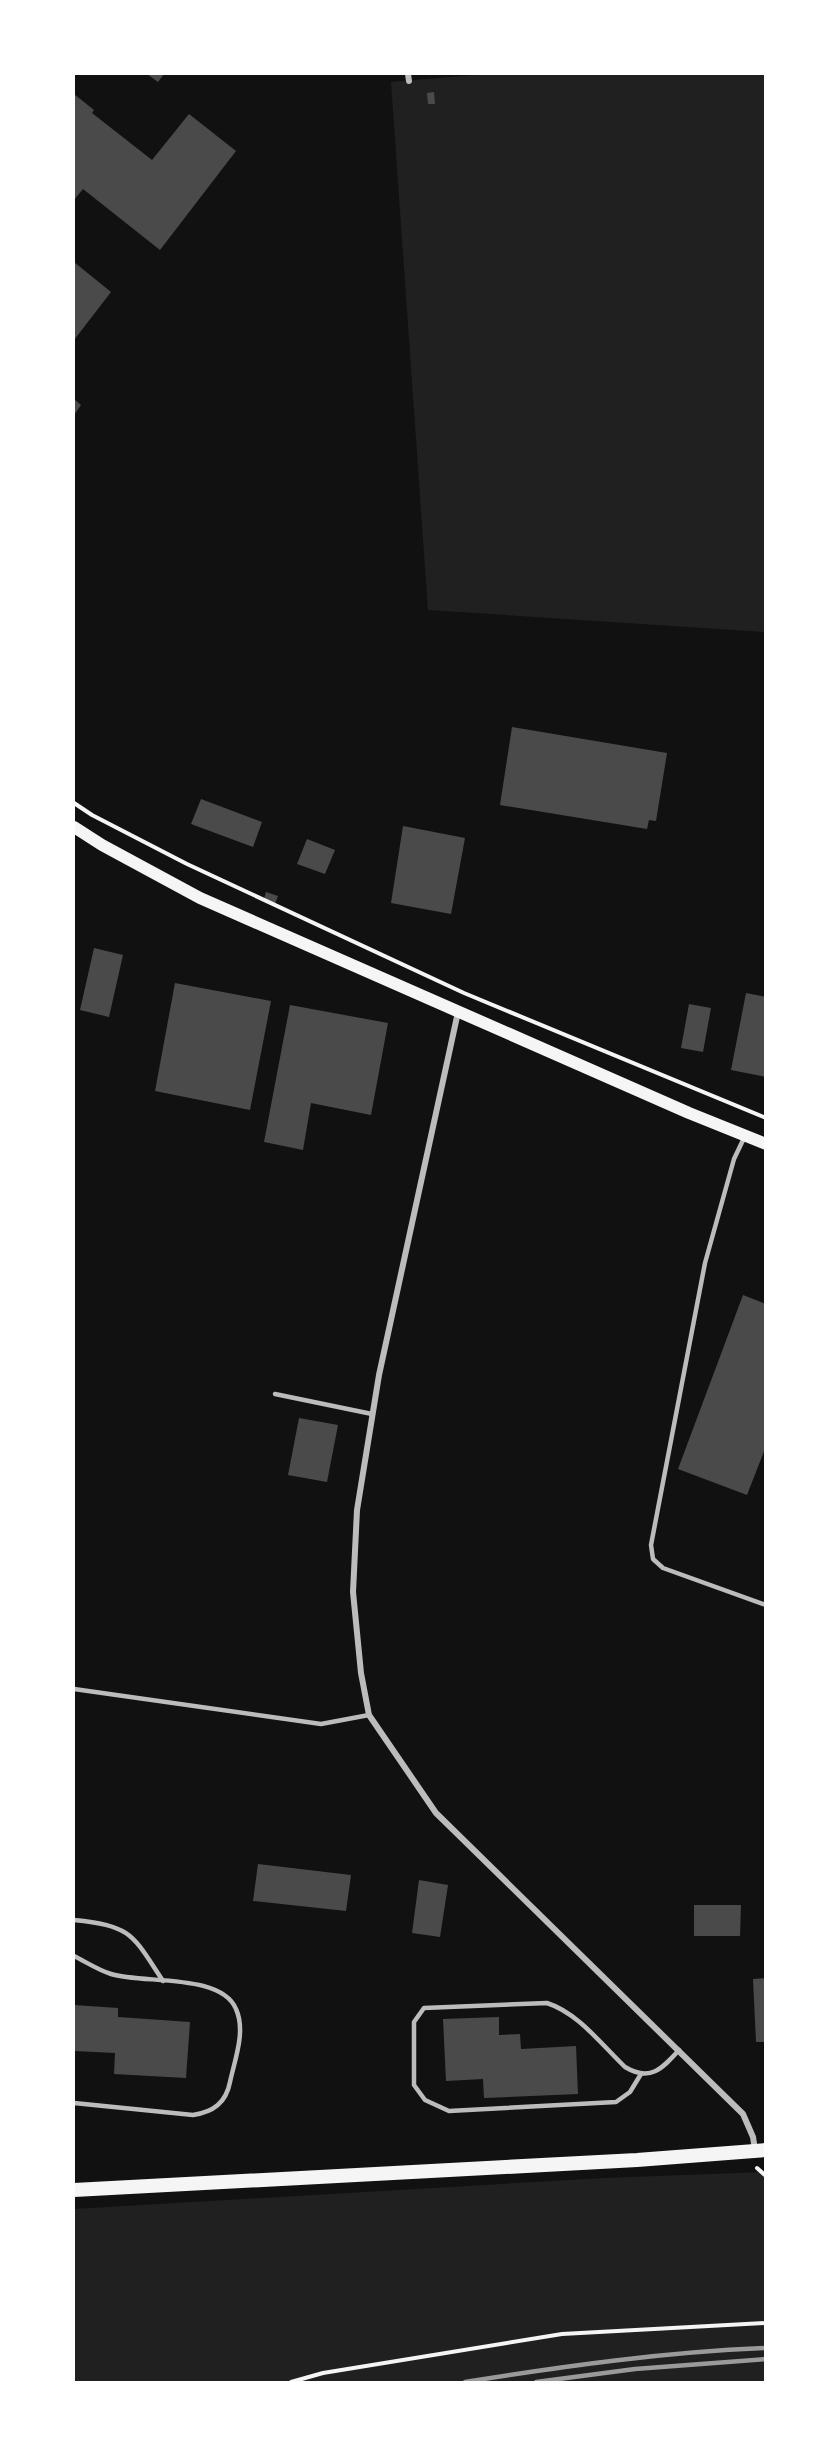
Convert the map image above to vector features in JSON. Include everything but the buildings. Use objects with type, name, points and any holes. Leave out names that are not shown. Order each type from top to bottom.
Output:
[{"type":"main road","points":[[74,827],[102,845],[200,898],[765,1144]]},
{"type":"main road","points":[[74,2190],[626,2161],[760,2150]]},
{"type":"street","points":[[458,1012],[379,1375],[357,1510],[353,1592],[361,1673],[369,1715],[436,1814],[743,2114],[760,2150]]},
{"type":"lane","points":[[745,1135],[734,1159],[705,1263],[651,1545],[653,1559],[663,1568],[765,1605]]},
{"type":"lane","points":[[276,1394],[372,1414]]},
{"type":"lane","points":[[74,1689],[321,1724],[369,1715]]},
{"type":"lane","points":[[74,1920],[103,1923],[134,1938],[163,1981]]},
{"type":"lane","points":[[74,1956],[112,1974],[204,1986],[229,1998],[236,2009],[241,2030],[229,2089],[218,2107],[206,2113],[193,2115],[74,2103]]},
{"type":"lane","points":[[641,2074],[630,2092],[616,2102],[449,2111],[425,2100],[414,2085],[414,2022],[424,2008],[547,2003],[571,2014],[625,2067],[641,2074],[648,2074],[663,2068],[679,2050]]},
{"type":"path","points":[[74,803],[187,864],[464,993],[765,1118]]},
{"type":"path","points":[[756,2167],[765,2176]]},
{"type":"path","points":[[291,2382],[323,2373],[562,2334],[765,2323]]},
{"type":"shaded area","points":[[486,74],[765,74],[765,632],[428,610],[391,82]]},
{"type":"shaded area","points":[[765,2172],[765,2382],[74,2382],[74,2209],[604,2178]]},
{"type":"railway","points":[[465,2382],[615,2360],[766,2348]]},
{"type":"railway","points":[[536,2382],[635,2369],[766,2359]]}]
